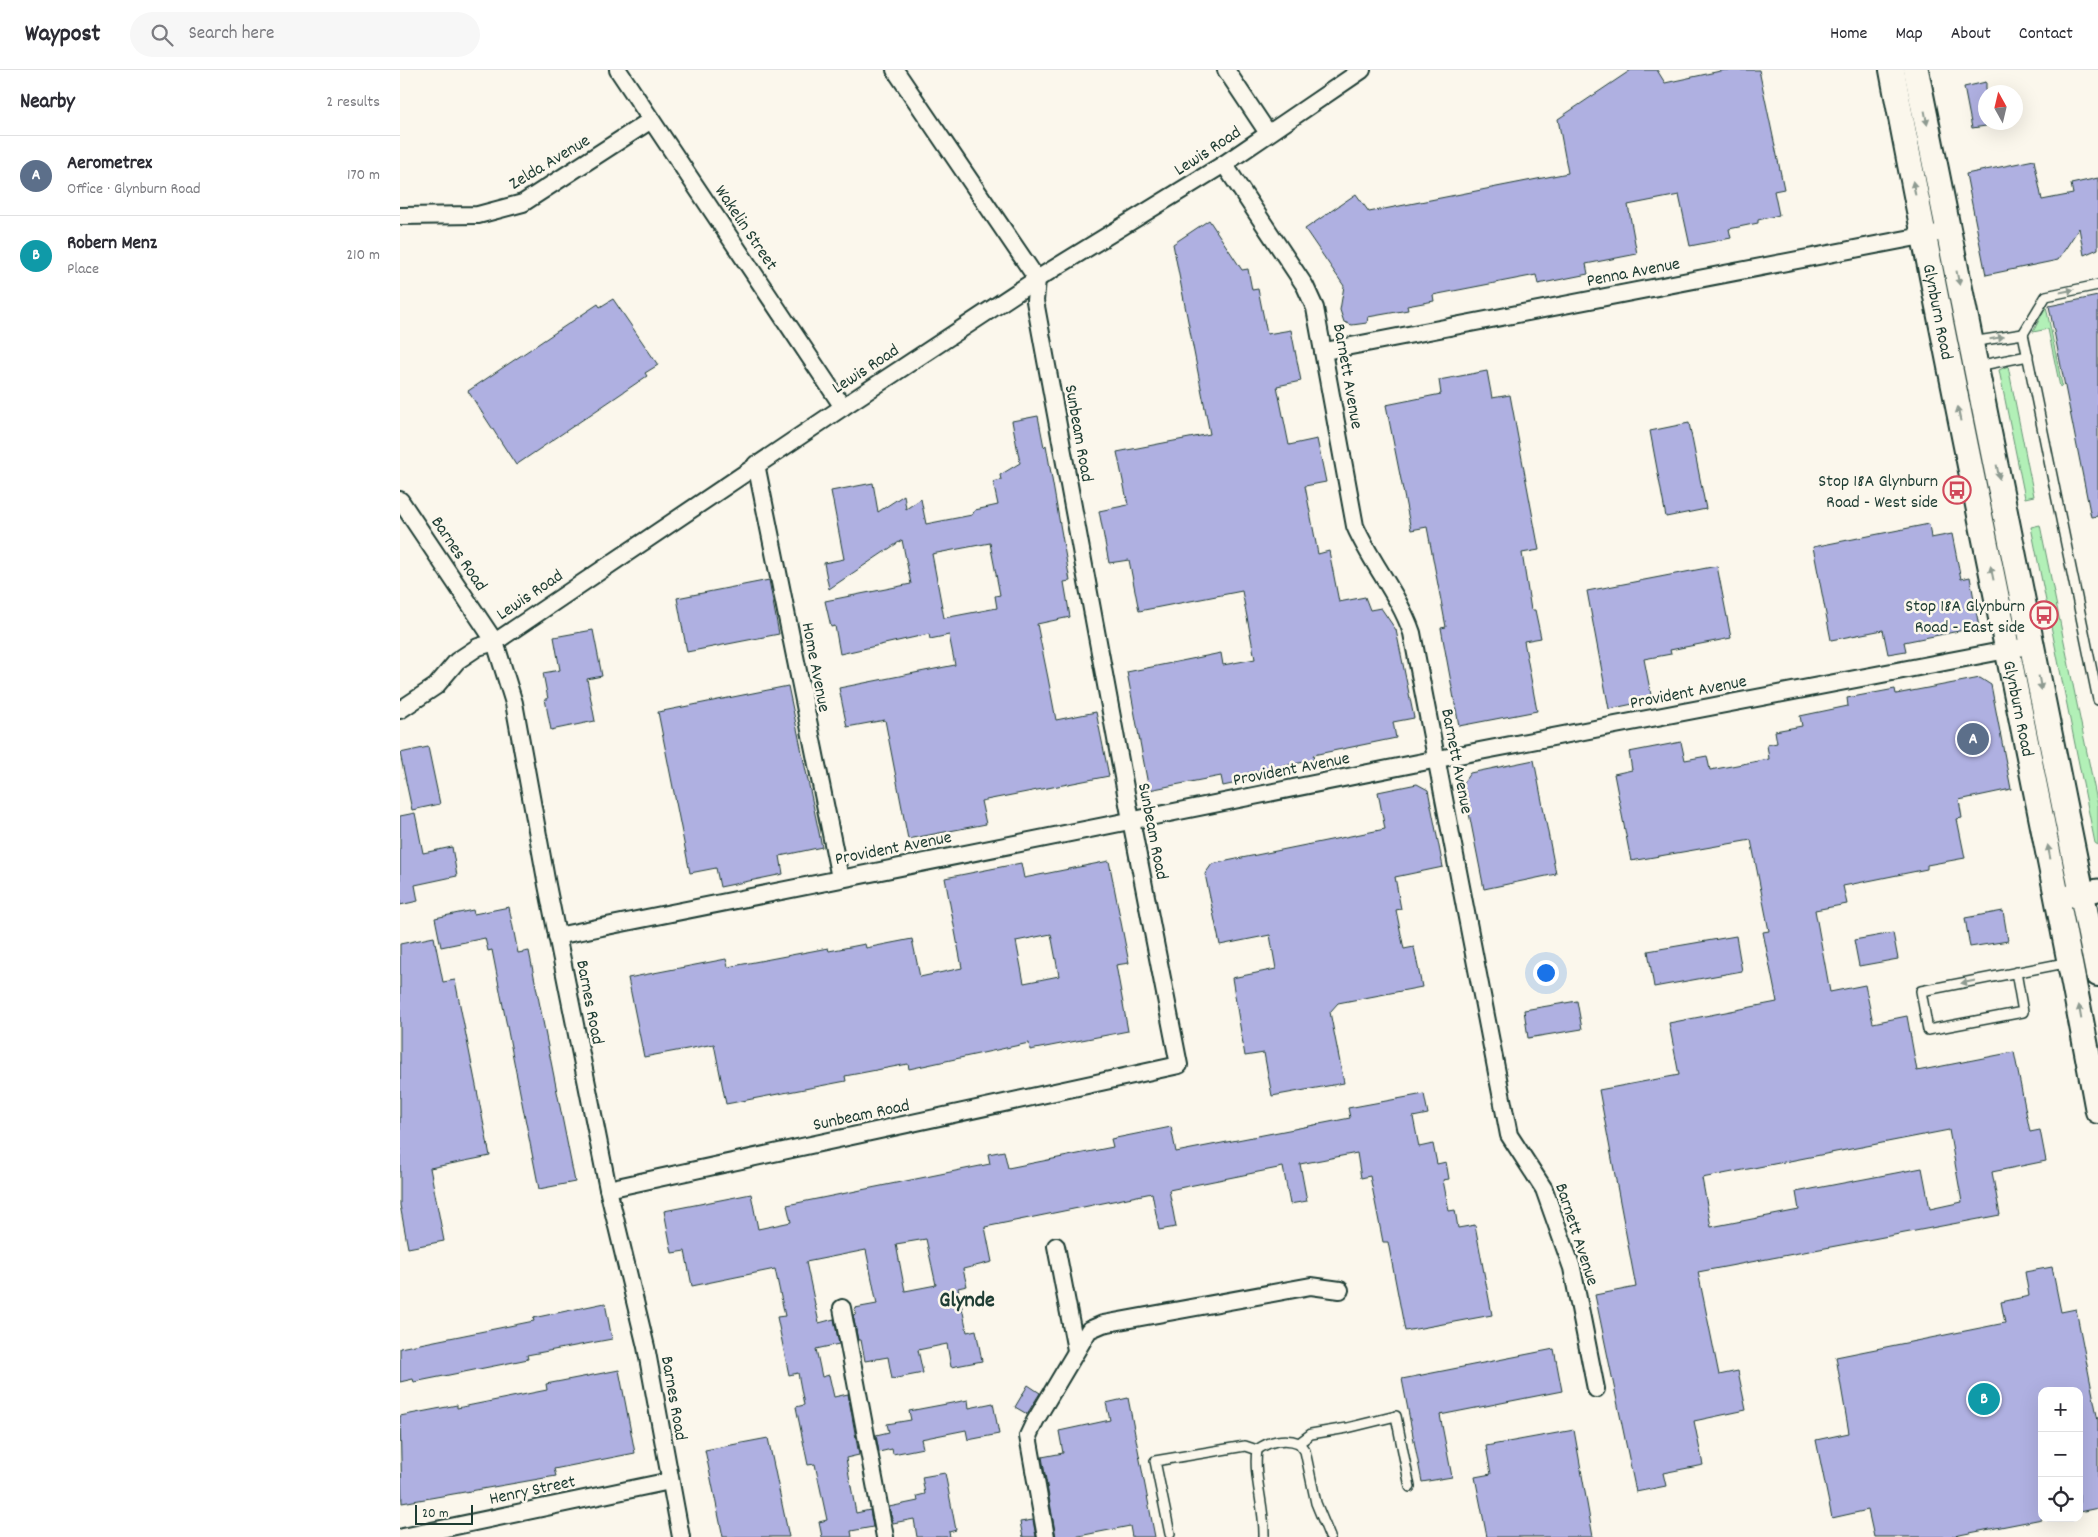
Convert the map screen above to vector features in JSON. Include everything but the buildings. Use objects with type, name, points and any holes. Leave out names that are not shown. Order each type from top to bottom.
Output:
[{"type":"main road","name":"Glynburn Road","points":[[1892,70],[1923,236],[2071,962],[2098,1111]]},
{"type":"main road","name":"Glynburn Road","points":[[1916,70],[2033,645],[2090,892],[2098,974]]},
{"type":"street","name":"Wakelin Street","points":[[618,70],[843,407]]},
{"type":"street","points":[[895,70],[1037,279]]},
{"type":"street","points":[[1226,70],[1268,133]]},
{"type":"street","name":"Lewis Road","points":[[400,710],[436,686],[457,661],[478,647],[496,642],[756,464],[1037,279],[1224,164],[1362,70]]},
{"type":"street","name":"Zelda Avenue","points":[[400,216],[478,215],[523,203],[651,120]]},
{"type":"street","name":"Barnett Avenue","points":[[1224,164],[1305,286],[1315,308],[1325,351],[1355,526],[1364,547],[1408,620],[1438,759],[1509,1136],[1544,1189],[1572,1268],[1596,1389]]},
{"type":"street","name":"Penna Avenue","points":[[1325,351],[1948,231]]},
{"type":"street","name":"Sunbeam Road","points":[[608,1189],[1179,1065],[1131,820],[1035,301],[1037,279]]},
{"type":"street","name":"Home Avenue","points":[[756,464],[840,878]]},
{"type":"street","name":"Barnes Road","points":[[400,500],[496,642],[514,702],[557,936],[608,1189],[646,1347],[681,1537]]},
{"type":"street","name":"Provident Avenue","points":[[557,936],[1438,759],[2033,645]]},
{"type":"street","points":[[2058,898],[2090,892]]},
{"type":"street","points":[[1056,1246],[1076,1350]]},
{"type":"street","points":[[1046,1537],[1028,1436],[1089,1330],[1103,1324],[1311,1286],[1340,1290]]},
{"type":"street","points":[[842,1308],[886,1537]]},
{"type":"street","name":"Henry Street","points":[[403,1537],[670,1481]]},
{"type":"lane","points":[[2098,285],[2046,296],[2023,334],[2098,700]]},
{"type":"lane","points":[[1971,342],[2023,334]]},
{"type":"lane","points":[[1976,366],[2028,356]]},
{"type":"lane","points":[[2016,972],[2023,1012],[1928,1030],[1921,990],[2016,972],[2071,962]]},
{"type":"lane","points":[[1299,1443],[1311,1434],[1347,1428],[1396,1416],[1410,1488]]},
{"type":"lane","points":[[1264,1537],[1265,1516],[1255,1461],[1257,1450],[1266,1444],[1290,1439],[1299,1443],[1305,1451],[1316,1503],[1330,1537]]},
{"type":"lane","points":[[1170,1534],[1155,1461],[1245,1446],[1257,1450]]},
{"type":"green space","points":[[2046,306],[2062,385],[2060,387],[2048,329],[2033,332]]},
{"type":"green space","points":[[2008,366],[2034,496],[2025,498],[1999,370]]},
{"type":"green space","points":[[2040,525],[2098,806],[2098,845],[2095,843],[2031,527]]},
{"type":"place","name":"Stop 18A Glynburn Road - West side","points":[[1957,490]]},
{"type":"place","name":"Stop 18A Glynburn Road - East side","points":[[2044,615]]},
{"type":"place","name":"Aerometrex","points":[[1973,739]]},
{"type":"place","name":"Robern Menz","points":[[1984,1399]]},
{"type":"district","name":"Glynde","points":[[967,1298]]}]
